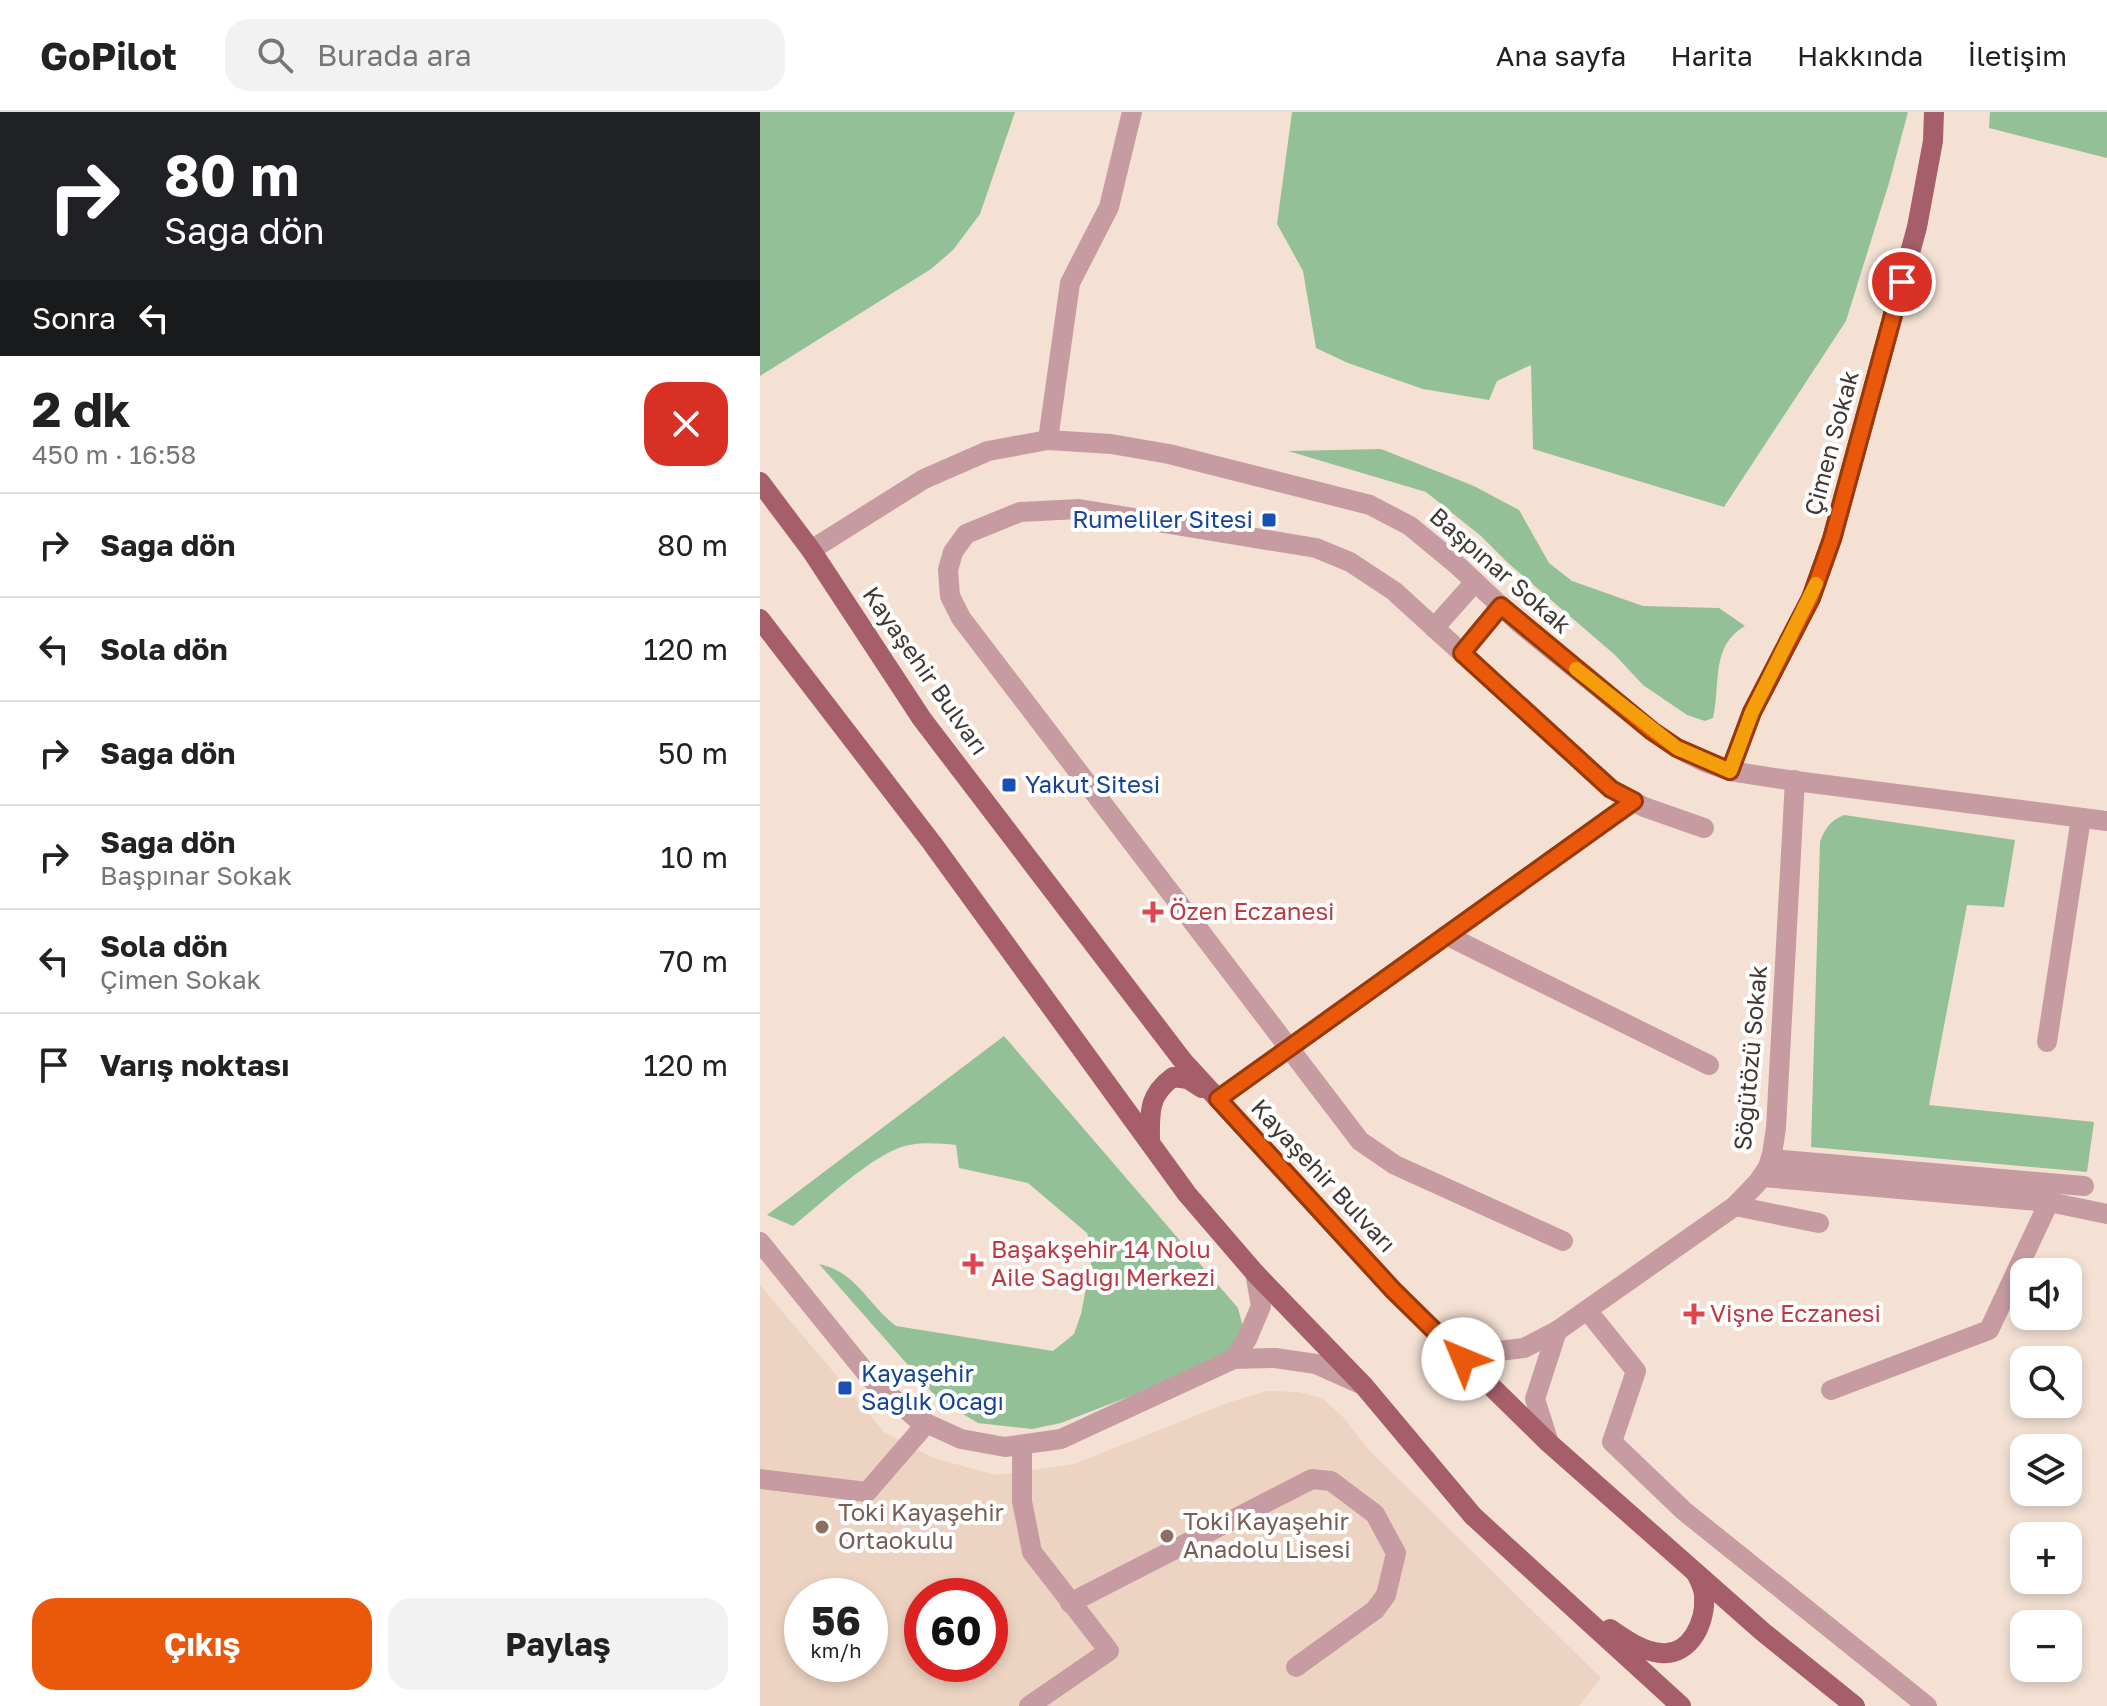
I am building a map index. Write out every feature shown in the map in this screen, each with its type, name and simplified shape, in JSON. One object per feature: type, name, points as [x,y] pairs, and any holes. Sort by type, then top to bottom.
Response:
[{"type":"main road","name":"Çimen Sokak","points":[[1730,771],[1752,712],[1811,598],[1832,539],[1917,227],[1933,141],[1934,112]]},
{"type":"main road","name":"Kayaşehir Bulvarı","points":[[760,482],[811,550],[922,719],[1183,1061],[1393,1290],[1549,1443],[1763,1632],[1855,1706]]},
{"type":"main road","points":[[760,619],[938,850],[1187,1194],[1255,1273],[1364,1386],[1473,1516],[1681,1706]]},
{"type":"main road","points":[[1150,1143],[1149,1108],[1161,1086],[1173,1077],[1188,1079],[1218,1099]]},
{"type":"main road","points":[[1560,1595],[1629,1642],[1661,1653],[1680,1650],[1702,1626],[1705,1594],[1696,1572]]},
{"type":"street","points":[[1048,440],[1070,283],[1109,207],[1132,112]]},
{"type":"street","name":"Başpınar Sokak","points":[[811,550],[924,479],[988,451],[1048,440],[1111,444],[1169,454],[1370,505],[1410,526],[1652,731],[1689,755],[1730,771],[2107,821]]},
{"type":"street","points":[[1563,1241],[1395,1165],[1360,1141],[961,618],[950,596],[948,570],[953,552],[966,534],[1020,512],[1079,509],[1316,548],[1350,562],[1394,591],[1611,789],[1704,828]]},
{"type":"street","points":[[1434,628],[1475,582]]},
{"type":"street","points":[[1462,653],[1501,606]]},
{"type":"street","name":"Söğütözü Sokak","points":[[1441,1338],[1470,1348],[1499,1351],[1524,1348],[1557,1331],[1735,1206],[1766,1168],[1776,1128],[1795,780]]},
{"type":"street","points":[[1218,1099],[1634,801]]},
{"type":"street","points":[[2047,1042],[2081,818]]},
{"type":"street","points":[[1446,935],[1709,1065]]},
{"type":"street","points":[[1766,1168],[2084,1186]]},
{"type":"street","points":[[1766,1168],[2049,1202],[2107,1214]]},
{"type":"street","points":[[1831,1390],[1989,1330],[2049,1202]]},
{"type":"street","points":[[1735,1206],[1819,1223]]},
{"type":"street","points":[[760,1242],[871,1379],[900,1407],[926,1424],[961,1439],[987,1445],[1022,1446],[1061,1439],[1234,1359],[1275,1358],[1316,1364],[1364,1386]]},
{"type":"street","points":[[1234,1359],[1247,1339],[1261,1306],[1255,1273]]},
{"type":"street","points":[[1587,1310],[1636,1371],[1612,1442],[1684,1511],[1927,1706]]},
{"type":"street","points":[[1549,1443],[1535,1399],[1557,1331]]},
{"type":"street","points":[[760,1479],[867,1492],[926,1424]]},
{"type":"street","points":[[1022,1446],[1022,1501],[1032,1552],[1109,1651],[1029,1706]]},
{"type":"street","points":[[1070,1603],[1312,1479],[1331,1481],[1375,1514],[1396,1553],[1393,1572],[1386,1595],[1375,1610],[1296,1667]]},
{"type":"shaded area","name":"Toki Kayaşehir Anadolu Lisesi","points":[[760,1285],[884,1432],[934,1458],[996,1475],[1074,1464],[1230,1402],[1267,1391],[1298,1392],[1322,1398],[1343,1417],[1367,1448],[1601,1678],[1579,1706],[760,1706]]},
{"type":"green space","points":[[760,112],[1015,112],[980,214],[953,250],[931,269],[760,376]]},
{"type":"green space","points":[[1292,112],[1908,112],[1846,321],[1724,507],[1533,449],[1531,365],[1497,381],[1489,400],[1423,389],[1348,363],[1316,348],[1303,271],[1277,224]]},
{"type":"green space","points":[[1990,112],[2107,112],[2107,158],[1989,128]]},
{"type":"green space","points":[[1381,449],[1474,486],[1519,510],[1549,563],[1572,581],[1643,606],[1719,608],[1745,626],[1726,644],[1722,655],[1713,718],[1705,721],[1687,715],[1643,685],[1615,655],[1481,536],[1426,492],[1288,451]]},
{"type":"green space","points":[[1844,815],[2015,840],[2004,907],[1967,905],[1929,1105],[2094,1122],[2087,1172],[1811,1147],[1820,842],[1829,826]]},
{"type":"green space","points":[[1004,1036],[1238,1308],[1243,1327],[1238,1346],[1208,1366],[1061,1423],[1032,1429],[978,1423],[938,1399],[819,1264],[852,1281],[896,1326],[1053,1351],[1074,1334],[1093,1253],[1087,1233],[1028,1183],[959,1168],[956,1145],[916,1144],[894,1150],[868,1165],[793,1226],[767,1215]]},
{"type":"slow traffic","points":[[1576,669],[1677,748],[1730,771],[1752,712],[1816,584]]},
{"type":"place","name":"Rumeliler Sitesi","points":[[1269,520]]},
{"type":"place","name":"Yakut Sitesi","points":[[1009,785]]},
{"type":"place","name":"Özen Eczanesi","points":[[1153,912]]},
{"type":"place","name":"Başakşehir 14 Nolu Aile Sağlığı Merkezi","points":[[973,1264]]},
{"type":"place","name":"Vişne Eczanesi","points":[[1694,1314]]},
{"type":"place","name":"Kayaşehir Sağlık Ocağı","points":[[845,1388]]},
{"type":"place","name":"Toki Kayaşehir Ortaokulu","points":[[822,1527]]},
{"type":"place","name":"Toki Kayaşehir Anadolu Lisesi","points":[[1167,1536]]},
{"type":"route","points":[[1463,1359],[1393,1290],[1218,1099],[1634,801],[1611,789],[1462,653],[1501,606],[1652,731],[1702,761],[1730,771],[1752,712],[1811,598],[1832,539],[1902,282]]}]
